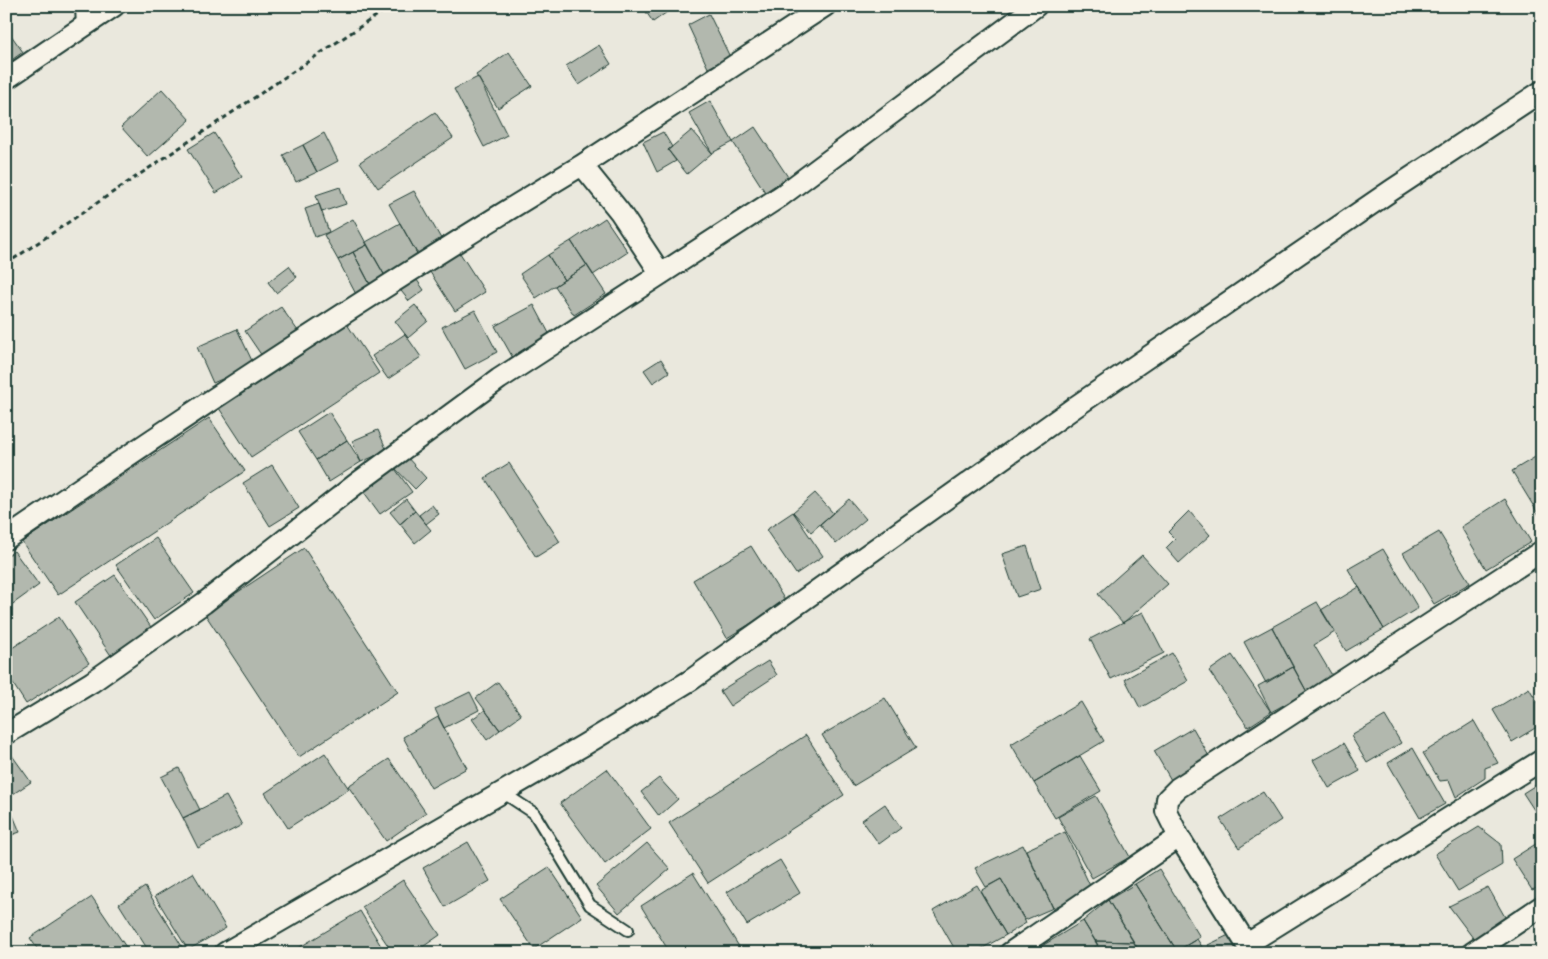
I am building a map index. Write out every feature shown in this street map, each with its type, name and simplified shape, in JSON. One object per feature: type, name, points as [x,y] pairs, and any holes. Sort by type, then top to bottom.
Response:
[{"type":"street","points":[[6,79],[114,6]]},
{"type":"street","points":[[6,539],[137,449],[408,272],[582,165],[825,6]]},
{"type":"street","points":[[6,734],[92,682],[204,603],[356,484],[499,379],[781,196],[1036,6]]},
{"type":"street","points":[[225,953],[691,680],[1075,407],[1392,190],[1542,91]]},
{"type":"street","points":[[582,165],[620,212],[661,274]]},
{"type":"street","points":[[1542,551],[1178,788],[1167,799],[1166,810],[1179,837],[1249,948],[1542,760]]},
{"type":"street","points":[[1010,953],[1179,837]]},
{"type":"street","points":[[1472,953],[1542,906]]},
{"type":"lane","points":[[81,6],[82,29]]},
{"type":"lane","points":[[501,792],[534,813],[590,904],[628,930]]},
{"type":"path","points":[[6,264],[391,6]]},
{"type":"building","points":[[642,6],[667,6],[670,10],[653,22]]},
{"type":"building","points":[[709,14],[730,57],[708,68],[688,25]]},
{"type":"building","points":[[6,28],[23,52],[6,64]]},
{"type":"building","points":[[599,45],[611,64],[579,85],[566,66]]},
{"type":"building","points":[[509,52],[532,86],[498,108],[476,75]]},
{"type":"building","points":[[478,77],[507,135],[484,147],[454,89]]},
{"type":"building","points":[[162,89],[190,120],[148,157],[121,127]]},
{"type":"building","points":[[710,101],[733,142],[712,153],[689,113]]},
{"type":"building","points":[[435,112],[453,138],[378,188],[360,162]]},
{"type":"building","points":[[755,127],[788,177],[765,192],[733,142]]},
{"type":"building","points":[[692,130],[712,153],[687,174],[668,150]]},
{"type":"building","points":[[663,132],[672,147],[668,150],[676,161],[657,172],[643,142]]},
{"type":"building","points":[[214,133],[242,177],[216,193],[188,149]]},
{"type":"building","points":[[324,133],[338,161],[317,172],[303,145]]},
{"type":"building","points":[[303,145],[317,172],[296,182],[283,155]]},
{"type":"building","points":[[340,187],[346,204],[322,212],[316,195]]},
{"type":"building","points":[[414,191],[444,244],[419,257],[389,204]]},
{"type":"building","points":[[319,204],[329,232],[315,237],[305,209]]},
{"type":"building","points":[[605,218],[628,252],[593,275],[571,241]]},
{"type":"building","points":[[353,219],[367,245],[338,260],[324,235]]},
{"type":"building","points":[[400,223],[419,257],[385,276],[366,242]]},
{"type":"building","points":[[571,241],[587,265],[564,280],[548,255]]},
{"type":"building","points":[[367,245],[385,276],[373,290],[353,252]]},
{"type":"building","points":[[458,250],[485,292],[455,311],[428,269]]},
{"type":"building","points":[[353,252],[373,290],[358,298],[338,260]]},
{"type":"building","points":[[548,255],[564,280],[536,298],[520,274]]},
{"type":"building","points":[[587,265],[606,294],[574,315],[555,286]]},
{"type":"building","points":[[289,266],[297,277],[276,293],[268,282]]},
{"type":"building","points":[[414,276],[424,290],[409,301],[398,287]]},
{"type":"building","points":[[415,305],[428,321],[408,338],[395,321]]},
{"type":"building","points":[[534,305],[551,337],[513,358],[495,326]]},
{"type":"building","points":[[281,307],[298,331],[262,356],[245,331]]},
{"type":"building","points":[[475,310],[497,352],[465,369],[442,327]]},
{"type":"building","points":[[343,318],[379,373],[251,457],[215,402]]},
{"type":"building","points":[[237,329],[254,365],[213,383],[197,347]]},
{"type":"building","points":[[405,334],[421,357],[388,379],[372,356]]},
{"type":"building","points":[[661,359],[669,372],[653,383],[644,370]]},
{"type":"building","points":[[329,412],[347,440],[316,460],[298,432]]},
{"type":"building","points":[[209,418],[245,471],[58,595],[22,542]]},
{"type":"building","points":[[378,430],[387,451],[361,462],[352,441]]},
{"type":"building","points":[[347,440],[361,462],[329,482],[316,460]]},
{"type":"building","points":[[1542,453],[1542,520],[1512,471]]},
{"type":"building","points":[[405,455],[426,478],[415,489],[393,466]]},
{"type":"building","points":[[509,463],[560,542],[536,557],[485,478]]},
{"type":"building","points":[[272,465],[299,508],[270,526],[243,483]]},
{"type":"building","points":[[393,466],[412,492],[380,514],[361,488]]},
{"type":"building","points":[[815,493],[833,513],[811,532],[793,512]]},
{"type":"building","points":[[406,499],[415,511],[400,524],[390,512]]},
{"type":"building","points":[[849,499],[866,519],[836,544],[820,524]]},
{"type":"building","points":[[1505,499],[1531,542],[1486,569],[1461,527]]},
{"type":"building","points":[[432,505],[439,514],[426,524],[419,515]]},
{"type":"building","points":[[415,511],[431,530],[415,543],[400,524]]},
{"type":"building","points":[[1189,511],[1210,535],[1179,563],[1166,548],[1175,539],[1168,532]]},
{"type":"building","points":[[793,512],[823,556],[796,574],[766,530]]},
{"type":"building","points":[[1439,532],[1470,583],[1434,604],[1403,553]]},
{"type":"building","points":[[156,538],[194,593],[154,620],[116,565]]},
{"type":"building","points":[[751,546],[786,602],[727,638],[693,580]]},
{"type":"building","points":[[1027,546],[1041,589],[1017,597],[1002,554]]},
{"type":"building","points":[[304,548],[398,692],[299,757],[205,614]]},
{"type":"building","points":[[1383,549],[1418,608],[1384,629],[1348,569]]},
{"type":"building","points":[[14,551],[39,585],[10,606],[6,601],[6,557]]},
{"type":"building","points":[[1142,555],[1168,584],[1123,623],[1098,594]]},
{"type":"building","points":[[115,575],[153,630],[112,657],[75,602]]},
{"type":"building","points":[[1359,587],[1384,629],[1346,651],[1321,610]]},
{"type":"building","points":[[6,601],[12,610],[6,614]]},
{"type":"building","points":[[1317,602],[1335,632],[1314,645],[1333,677],[1307,692],[1272,627]]},
{"type":"building","points":[[1143,612],[1164,653],[1111,679],[1090,639]]},
{"type":"building","points":[[59,617],[89,663],[26,704],[6,673],[6,652]]},
{"type":"building","points":[[1272,627],[1293,667],[1266,683],[1244,642]]},
{"type":"building","points":[[1172,653],[1188,681],[1140,708],[1125,679]]},
{"type":"building","points":[[1232,655],[1271,712],[1248,727],[1209,671]]},
{"type":"building","points":[[768,661],[777,675],[730,706],[720,691]]},
{"type":"building","points":[[1293,667],[1307,692],[1271,712],[1258,686]]},
{"type":"building","points":[[498,682],[521,715],[500,730],[476,698]]},
{"type":"building","points":[[1529,688],[1542,710],[1542,724],[1512,742],[1493,710]]},
{"type":"building","points":[[470,692],[479,710],[444,728],[435,709]]},
{"type":"building","points":[[885,698],[916,748],[853,786],[822,735]]},
{"type":"building","points":[[1081,702],[1104,741],[1034,783],[1011,744]]},
{"type":"building","points":[[485,710],[500,730],[487,740],[472,719]]},
{"type":"building","points":[[1385,716],[1401,743],[1367,763],[1351,736]]},
{"type":"building","points":[[438,717],[467,768],[431,788],[403,737]]},
{"type":"building","points":[[1474,721],[1498,763],[1485,768],[1485,778],[1456,797],[1449,780],[1440,781],[1423,753]]},
{"type":"building","points":[[1193,728],[1210,758],[1171,780],[1154,751]]},
{"type":"building","points":[[806,735],[844,795],[708,883],[669,823]]},
{"type":"building","points":[[1344,743],[1360,771],[1329,788],[1313,760]]},
{"type":"building","points":[[1413,748],[1445,804],[1420,818],[1388,763]]},
{"type":"building","points":[[325,753],[349,789],[288,828],[265,793]]},
{"type":"building","points":[[11,754],[31,782],[10,796],[6,790],[6,757]]},
{"type":"building","points":[[1080,756],[1101,791],[1055,818],[1034,783]]},
{"type":"building","points":[[389,759],[426,813],[386,841],[348,786]]},
{"type":"building","points":[[179,768],[200,810],[183,818],[161,777]]},
{"type":"building","points":[[607,769],[651,829],[605,864],[560,803]]},
{"type":"building","points":[[659,778],[678,799],[659,816],[641,792]]},
{"type":"building","points":[[1542,781],[1542,814],[1538,816],[1523,793]]},
{"type":"building","points":[[1263,792],[1281,820],[1239,848],[1220,819]]},
{"type":"building","points":[[226,796],[242,825],[198,848],[183,818]]},
{"type":"building","points":[[1096,796],[1130,857],[1092,878],[1058,817]]},
{"type":"building","points":[[6,799],[20,832],[6,837]]},
{"type":"building","points":[[885,804],[901,828],[879,844],[862,820]]},
{"type":"building","points":[[1479,827],[1501,844],[1502,865],[1458,891],[1435,854]]},
{"type":"building","points":[[1065,832],[1092,890],[1053,908],[1026,850]]},
{"type":"building","points":[[1542,840],[1542,886],[1532,890],[1512,859]]},
{"type":"building","points":[[468,842],[490,881],[445,907],[423,868]]},
{"type":"building","points":[[647,843],[670,869],[619,913],[596,886]]},
{"type":"building","points":[[1023,845],[1053,908],[1025,920],[1001,879],[986,887],[975,868]]},
{"type":"building","points":[[780,860],[800,893],[747,925],[727,892]]},
{"type":"building","points":[[549,867],[582,917],[534,949],[500,899]]},
{"type":"building","points":[[1159,869],[1200,937],[1177,951],[1135,884]]},
{"type":"building","points":[[193,873],[226,928],[188,950],[155,896]]},
{"type":"building","points":[[693,873],[743,953],[670,953],[641,906]]},
{"type":"building","points":[[1001,879],[1026,923],[1006,935],[980,891]]},
{"type":"building","points":[[403,880],[440,935],[414,953],[393,953],[362,907]]},
{"type":"building","points":[[1135,884],[1177,951],[1175,953],[1140,953],[1108,900]]},
{"type":"building","points":[[977,885],[1006,935],[974,953],[957,953],[933,911]]},
{"type":"building","points":[[145,887],[183,948],[175,953],[150,953],[119,904]]},
{"type":"building","points":[[1488,887],[1505,917],[1493,934],[1476,942],[1449,906]]},
{"type":"building","points":[[92,897],[130,953],[40,953],[30,938]]},
{"type":"building","points":[[1108,900],[1134,942],[1095,941],[1083,921]]},
{"type":"building","points":[[360,911],[384,951],[290,953]]},
{"type":"building","points":[[1083,921],[1098,945],[1085,953],[1046,953],[1042,946]]},
{"type":"building","points":[[1233,933],[1243,953],[1212,953],[1208,945]]},
{"type":"building","points":[[1197,939],[1206,953],[1175,953],[1177,951]]},
{"type":"building","points":[[1095,941],[1134,942],[1140,953],[1102,953]]}]
